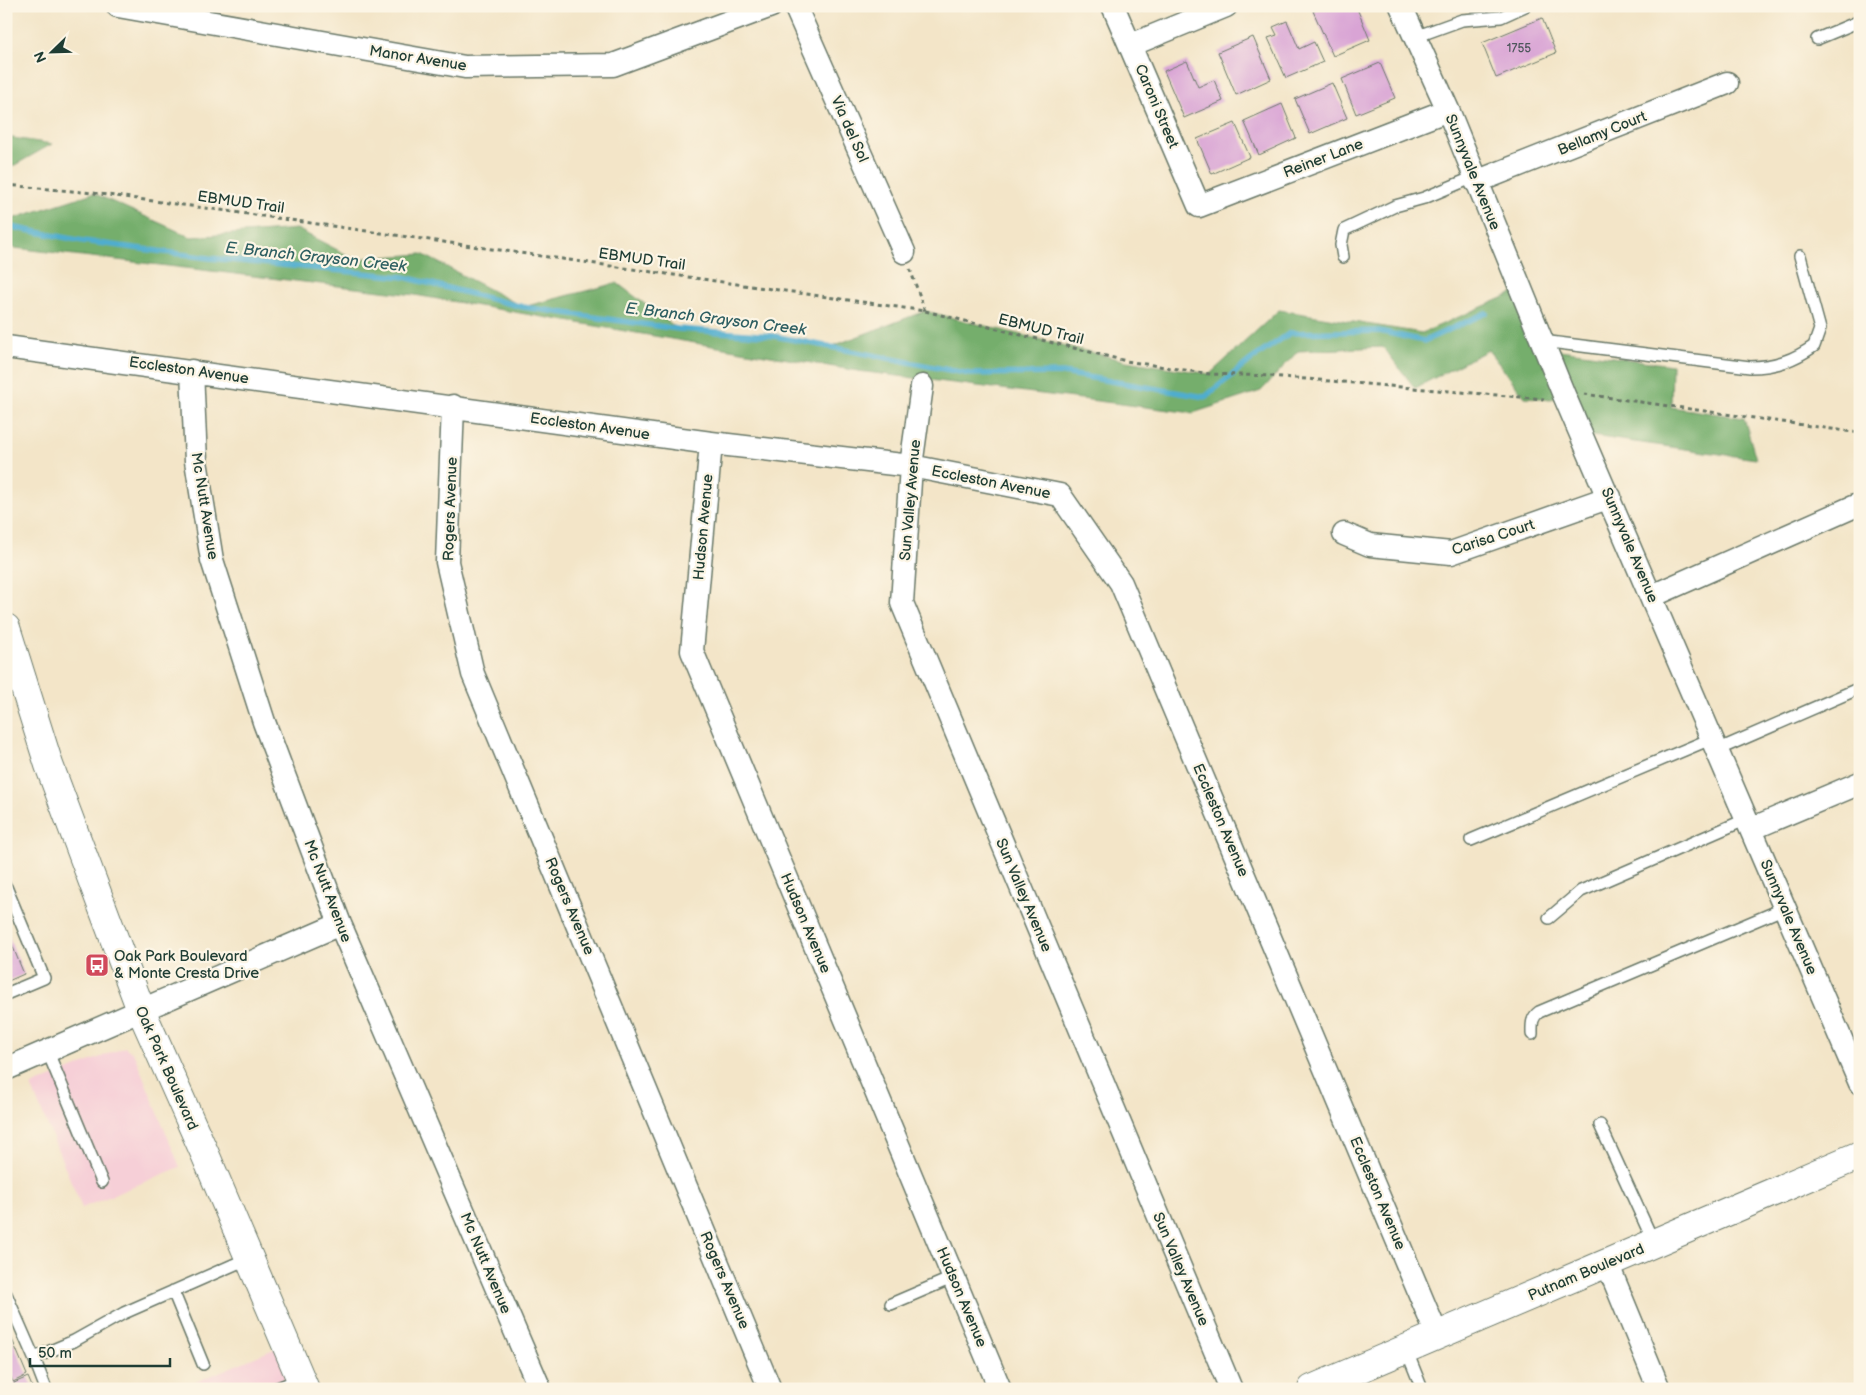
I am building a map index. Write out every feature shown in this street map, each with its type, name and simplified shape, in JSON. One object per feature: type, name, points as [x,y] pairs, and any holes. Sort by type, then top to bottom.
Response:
[{"type":"street","name":"Manor Avenue","points":[[118,6],[465,67],[613,65],[771,6]]},
{"type":"street","name":"Via del Sol","points":[[795,6],[904,252]]},
{"type":"street","name":"Caroni Street","points":[[1114,6],[1199,206]]},
{"type":"street","points":[[1131,45],[1226,6]]},
{"type":"street","name":"Sunnyvale Avenue","points":[[1401,6],[1448,110],[1542,340],[1860,1082]]},
{"type":"street","name":"Bellamy Court","points":[[1475,180],[1727,83]]},
{"type":"street","name":"Reiner Lane","points":[[1199,206],[1448,110]]},
{"type":"street","name":"Eccleston Avenue","points":[[6,347],[453,406],[711,443],[912,466],[1060,495],[1121,583],[1437,1335]]},
{"type":"street","name":"Mc Nutt Avenue","points":[[192,371],[196,461],[212,560],[264,722],[340,924],[540,1389]]},
{"type":"street","name":"Sun Valley Avenue","points":[[922,386],[912,466],[902,603],[1231,1389]]},
{"type":"street","name":"Rogers Avenue","points":[[453,406],[447,562],[473,674],[770,1389]]},
{"type":"street","name":"Hudson Avenue","points":[[711,443],[692,651],[1000,1389]]},
{"type":"street","name":"Carisa Court","points":[[1344,534],[1370,545],[1451,553],[1610,497]]},
{"type":"street","points":[[1652,596],[1855,506]]},
{"type":"street","name":"Oak Park Boulevard","points":[[6,628],[49,765],[141,1010],[303,1384]]},
{"type":"street","points":[[1749,824],[1860,783]]},
{"type":"street","points":[[6,1068],[340,924]]},
{"type":"street","name":"Putnam Boulevard","points":[[1312,1389],[1860,1155]]},
{"type":"street","points":[[1607,1263],[1659,1389]]},
{"type":"lane","points":[[1415,37],[1462,20],[1501,17],[1525,6]]},
{"type":"lane","points":[[1817,38],[1860,21]]},
{"type":"lane","points":[[1343,257],[1341,245],[1344,230],[1394,206],[1424,198],[1475,180]]},
{"type":"lane","points":[[1542,340],[1750,367],[1768,367],[1783,363],[1814,346],[1820,329],[1800,256]]},
{"type":"lane","points":[[1470,840],[1860,688]]},
{"type":"lane","points":[[1549,918],[1581,891],[1749,824]]},
{"type":"lane","points":[[6,887],[44,978],[6,994]]},
{"type":"lane","points":[[1532,1034],[1532,1022],[1535,1015],[1539,1012],[1785,908]]},
{"type":"lane","points":[[47,1050],[102,1182]]},
{"type":"lane","points":[[1600,1125],[1654,1243]]},
{"type":"lane","points":[[34,1358],[74,1341],[124,1313],[249,1258]]},
{"type":"lane","points":[[891,1304],[954,1277]]},
{"type":"lane","points":[[173,1291],[203,1364]]},
{"type":"lane","points":[[6,1294],[46,1389]]},
{"type":"lane","points":[[1406,1349],[1422,1389]]},
{"type":"lane","points":[[275,1389],[303,1384]]},
{"type":"path","name":"EBMUD Trail","points":[[6,185],[122,197],[925,311],[1126,361],[1210,374],[1270,376]]},
{"type":"path","points":[[904,252],[925,311]]},
{"type":"shaded area","points":[[125,1047],[134,1054],[180,1167],[82,1208],[31,1086]]},
{"type":"shaded area","points":[[286,1344],[305,1389],[179,1389]]},
{"type":"green space","points":[[6,137],[52,144],[6,170]]},
{"type":"green space","points":[[93,193],[191,237],[297,229],[355,259],[422,254],[523,307],[617,283],[678,329],[774,336],[830,347],[925,311],[1126,361],[1210,374],[1279,310],[1422,333],[1521,290],[1545,348],[1672,365],[1671,407],[1744,418],[1756,459],[1585,435],[1565,395],[1551,399],[1525,397],[1488,350],[1415,388],[1383,347],[1298,351],[1261,391],[1193,413],[858,371],[415,295],[6,247],[6,221]]},
{"type":"building","points":[[1139,6],[1153,6],[1141,11]]},
{"type":"building","points":[[1324,6],[1356,6],[1370,40],[1333,56],[1313,11]]},
{"type":"building","points":[[1542,18],[1556,53],[1496,78],[1482,43]]},
{"type":"building","points":[[1287,21],[1299,49],[1314,42],[1323,62],[1286,78],[1268,38],[1277,35],[1273,27]]},
{"type":"building","points":[[1253,37],[1271,79],[1236,95],[1218,52]]},
{"type":"building","points":[[1187,61],[1198,87],[1214,80],[1223,101],[1184,118],[1164,71]]},
{"type":"building","points":[[1380,63],[1395,98],[1356,114],[1342,79]]},
{"type":"building","points":[[1332,83],[1347,118],[1310,134],[1295,99]]},
{"type":"building","points":[[1282,104],[1296,138],[1259,155],[1244,121]]},
{"type":"building","points":[[1235,123],[1250,157],[1212,174],[1197,139]]},
{"type":"building","points":[[6,930],[24,974],[6,982]]},
{"type":"building","points":[[6,1325],[27,1375],[13,1382],[6,1366]]},
{"type":"building","points":[[28,1377],[33,1389],[16,1389],[14,1383]]},
{"type":"waterway","name":"E. Branch Grayson Creek","points":[[6,226],[83,241],[209,258],[404,277],[523,307],[678,329],[774,336],[970,374],[1063,373],[1205,397],[1252,359],[1290,333],[1379,331],[1424,341],[1486,313]]},
{"type":"place","name":"Oak Park Boulevard & Monte Cresta Drive","points":[[97,965]]}]
